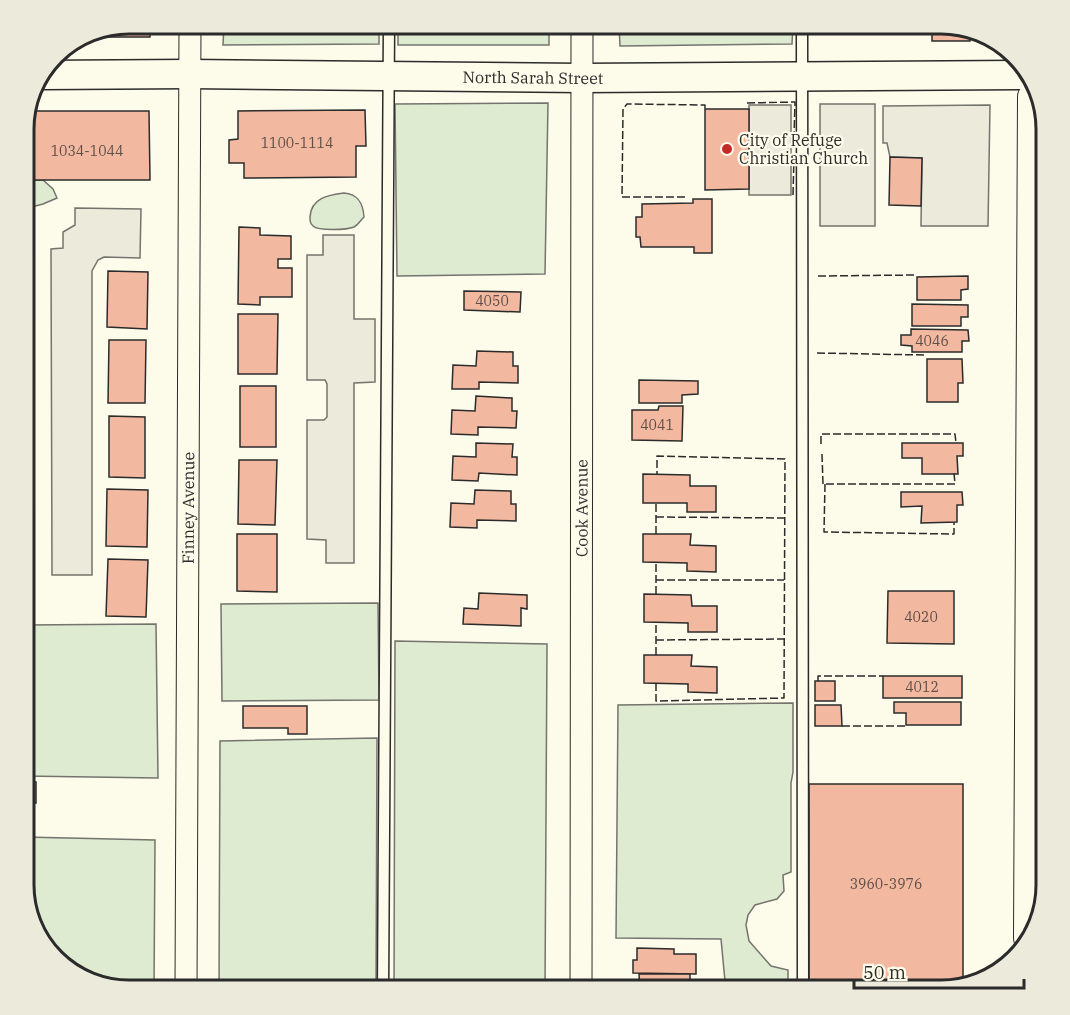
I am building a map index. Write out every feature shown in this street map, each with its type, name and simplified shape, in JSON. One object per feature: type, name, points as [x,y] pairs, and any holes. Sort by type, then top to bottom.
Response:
[{"type":"main road","points":[[1030,916],[1034,116]]},
{"type":"street","name":"Finney Avenue","points":[[186,980],[190,34]]},
{"type":"street","name":"Cook Avenue","points":[[582,34],[582,980]]},
{"type":"street","name":"North Sarah Street","points":[[52,75],[582,78],[1018,75]]},
{"type":"lane","points":[[383,980],[388,34]]},
{"type":"lane","points":[[802,34],[803,980]]},
{"type":"green space","points":[[224,34],[379,34],[379,44],[223,45]]},
{"type":"green space","points":[[398,34],[549,34],[549,45],[398,45]]},
{"type":"green space","points":[[619,34],[792,34],[792,44],[620,46]]},
{"type":"green space","points":[[548,103],[545,274],[397,276],[395,104]]},
{"type":"green space","points":[[35,180],[43,180],[53,189],[57,198],[35,206]]},
{"type":"green space","points":[[344,193],[353,195],[361,204],[364,217],[358,224],[354,227],[339,229],[321,229],[313,226],[310,217],[313,206],[326,196]]},
{"type":"green space","points":[[378,603],[379,700],[222,701],[221,604]]},
{"type":"green space","points":[[156,624],[158,778],[35,776],[35,625]]},
{"type":"green space","points":[[395,641],[547,644],[545,980],[394,980]]},
{"type":"green space","points":[[793,703],[791,872],[783,875],[784,891],[777,899],[755,905],[748,915],[746,925],[749,941],[771,966],[788,970],[788,980],[725,980],[721,939],[616,938],[618,705]]},
{"type":"green space","points":[[377,738],[376,980],[219,980],[220,741]]},
{"type":"green space","points":[[35,837],[155,840],[154,980],[111,979],[77,965],[62,953],[50,938],[36,904]]},
{"type":"shaded area","points":[[820,104],[875,104],[875,226],[820,226]]},
{"type":"shaded area","points":[[749,105],[791,105],[791,195],[749,195]]},
{"type":"shaded area","points":[[990,105],[988,226],[921,226],[922,158],[890,157],[887,143],[883,143],[883,106]]},
{"type":"shaded area","points":[[75,208],[141,209],[140,258],[104,257],[98,260],[92,271],[92,575],[52,575],[51,249],[63,248],[63,232],[75,225]]},
{"type":"shaded area","points":[[323,235],[354,235],[354,319],[375,319],[375,382],[354,383],[354,563],[326,563],[326,540],[307,539],[307,420],[324,420],[327,417],[327,384],[325,380],[307,380],[307,255],[323,255]]},
{"type":"building","points":[[150,34],[150,37],[108,37]]},
{"type":"building","points":[[932,34],[959,36],[970,40],[970,41],[932,41]]},
{"type":"building","name":"City of Refuge Christian Church","points":[[705,109],[749,109],[749,189],[705,190]]},
{"type":"building","points":[[365,110],[366,146],[356,146],[356,177],[244,178],[244,163],[229,163],[229,140],[238,139],[238,111]]},
{"type":"building","points":[[37,111],[149,111],[150,180],[35,180]]},
{"type":"building","points":[[890,157],[922,158],[921,206],[889,205]]},
{"type":"building","points":[[693,199],[712,199],[712,253],[694,253],[694,247],[641,247],[640,237],[636,237],[636,217],[642,217],[642,204],[693,203]]},
{"type":"building","points":[[239,227],[260,228],[260,235],[291,236],[291,259],[278,259],[278,268],[292,268],[292,297],[260,297],[260,305],[238,304]]},
{"type":"building","points":[[108,271],[148,272],[147,329],[107,327]]},
{"type":"building","points":[[968,276],[968,289],[961,290],[961,300],[917,300],[917,277]]},
{"type":"building","points":[[464,291],[521,292],[520,312],[464,310]]},
{"type":"building","points":[[912,304],[968,305],[968,317],[961,317],[961,326],[912,326]]},
{"type":"building","points":[[238,314],[278,314],[277,374],[238,374]]},
{"type":"building","points":[[911,329],[968,330],[969,341],[962,341],[962,352],[912,352],[912,346],[901,345],[901,335],[911,335]]},
{"type":"building","points":[[109,340],[146,340],[145,403],[108,403]]},
{"type":"building","points":[[477,351],[513,352],[513,366],[518,366],[518,383],[479,382],[479,389],[452,389],[453,365],[476,366]]},
{"type":"building","points":[[927,359],[962,359],[963,383],[958,383],[958,402],[927,402]]},
{"type":"building","points":[[639,380],[698,381],[698,394],[682,395],[682,403],[639,403]]},
{"type":"building","points":[[240,386],[276,386],[276,447],[240,447]]},
{"type":"building","points":[[476,396],[512,398],[512,411],[517,411],[516,428],[478,427],[478,435],[451,434],[452,410],[475,411]]},
{"type":"building","points":[[659,406],[683,406],[682,441],[632,440],[632,410],[658,410]]},
{"type":"building","points":[[109,416],[145,417],[145,478],[109,477]]},
{"type":"building","points":[[476,443],[513,444],[512,457],[517,457],[517,475],[479,473],[478,481],[452,480],[453,456],[476,457]]},
{"type":"building","points":[[902,443],[963,443],[963,456],[957,456],[958,474],[922,474],[922,458],[902,458]]},
{"type":"building","points":[[239,460],[277,460],[275,525],[238,524]]},
{"type":"building","points":[[643,474],[690,475],[690,486],[716,486],[716,512],[687,512],[687,503],[643,503]]},
{"type":"building","points":[[107,489],[148,490],[147,547],[106,546]]},
{"type":"building","points":[[475,490],[511,491],[511,504],[516,504],[516,521],[477,520],[477,528],[450,527],[451,503],[474,504]]},
{"type":"building","points":[[901,492],[962,492],[963,505],[957,505],[957,522],[921,523],[922,506],[901,507]]},
{"type":"building","points":[[237,534],[277,534],[277,592],[237,591]]},
{"type":"building","points":[[643,534],[691,534],[690,545],[716,546],[716,572],[687,571],[687,563],[643,562]]},
{"type":"building","points":[[108,559],[148,560],[146,617],[106,616]]},
{"type":"building","points":[[888,591],[954,591],[954,644],[887,643]]},
{"type":"building","points":[[479,593],[527,595],[527,609],[521,608],[521,626],[463,624],[464,608],[478,609]]},
{"type":"building","points":[[644,594],[691,595],[692,606],[717,606],[717,632],[688,632],[688,623],[644,622]]},
{"type":"building","points":[[644,655],[692,655],[691,666],[717,667],[717,693],[688,692],[688,684],[644,683]]},
{"type":"building","points":[[883,676],[962,676],[962,698],[883,698]]},
{"type":"building","points":[[815,681],[835,681],[835,701],[815,701]]},
{"type":"building","points":[[894,702],[961,702],[961,725],[906,725],[906,713],[894,713]]},
{"type":"building","points":[[815,705],[841,705],[842,726],[815,726]]},
{"type":"building","points":[[243,706],[307,706],[307,734],[288,734],[288,728],[243,728]]},
{"type":"building","points":[[809,784],[963,784],[963,978],[941,980],[809,980]]},
{"type":"building","points":[[637,948],[674,949],[674,954],[696,954],[696,974],[633,973],[633,960],[637,960]]},
{"type":"building","points":[[639,974],[690,974],[690,980],[639,980]]},
{"type":"fence","points":[[747,103],[795,102],[794,137]]},
{"type":"fence","points":[[685,197],[622,197],[623,109],[627,104],[705,105],[705,109]]},
{"type":"fence","points":[[793,195],[794,155]]},
{"type":"fence","points":[[818,276],[916,275]]},
{"type":"fence","points":[[817,353],[924,355]]},
{"type":"fence","points":[[821,444],[821,434],[955,434],[956,443]]},
{"type":"fence","points":[[822,454],[823,484],[955,484],[954,473]]},
{"type":"fence","points":[[656,683],[656,701],[784,698],[785,459],[657,456],[657,475]]},
{"type":"fence","points":[[825,484],[824,532],[954,534],[954,522]]},
{"type":"fence","points":[[656,503],[656,534]]},
{"type":"fence","points":[[656,517],[784,518]]},
{"type":"fence","points":[[656,562],[656,594]]},
{"type":"fence","points":[[656,580],[784,580]]},
{"type":"fence","points":[[656,623],[656,655]]},
{"type":"fence","points":[[656,640],[784,639]]},
{"type":"fence","points":[[818,681],[818,676],[883,676]]},
{"type":"fence","points":[[842,726],[905,726]]},
{"type":"place","name":"City of Refuge Christian Church","points":[[727,149]]}]
